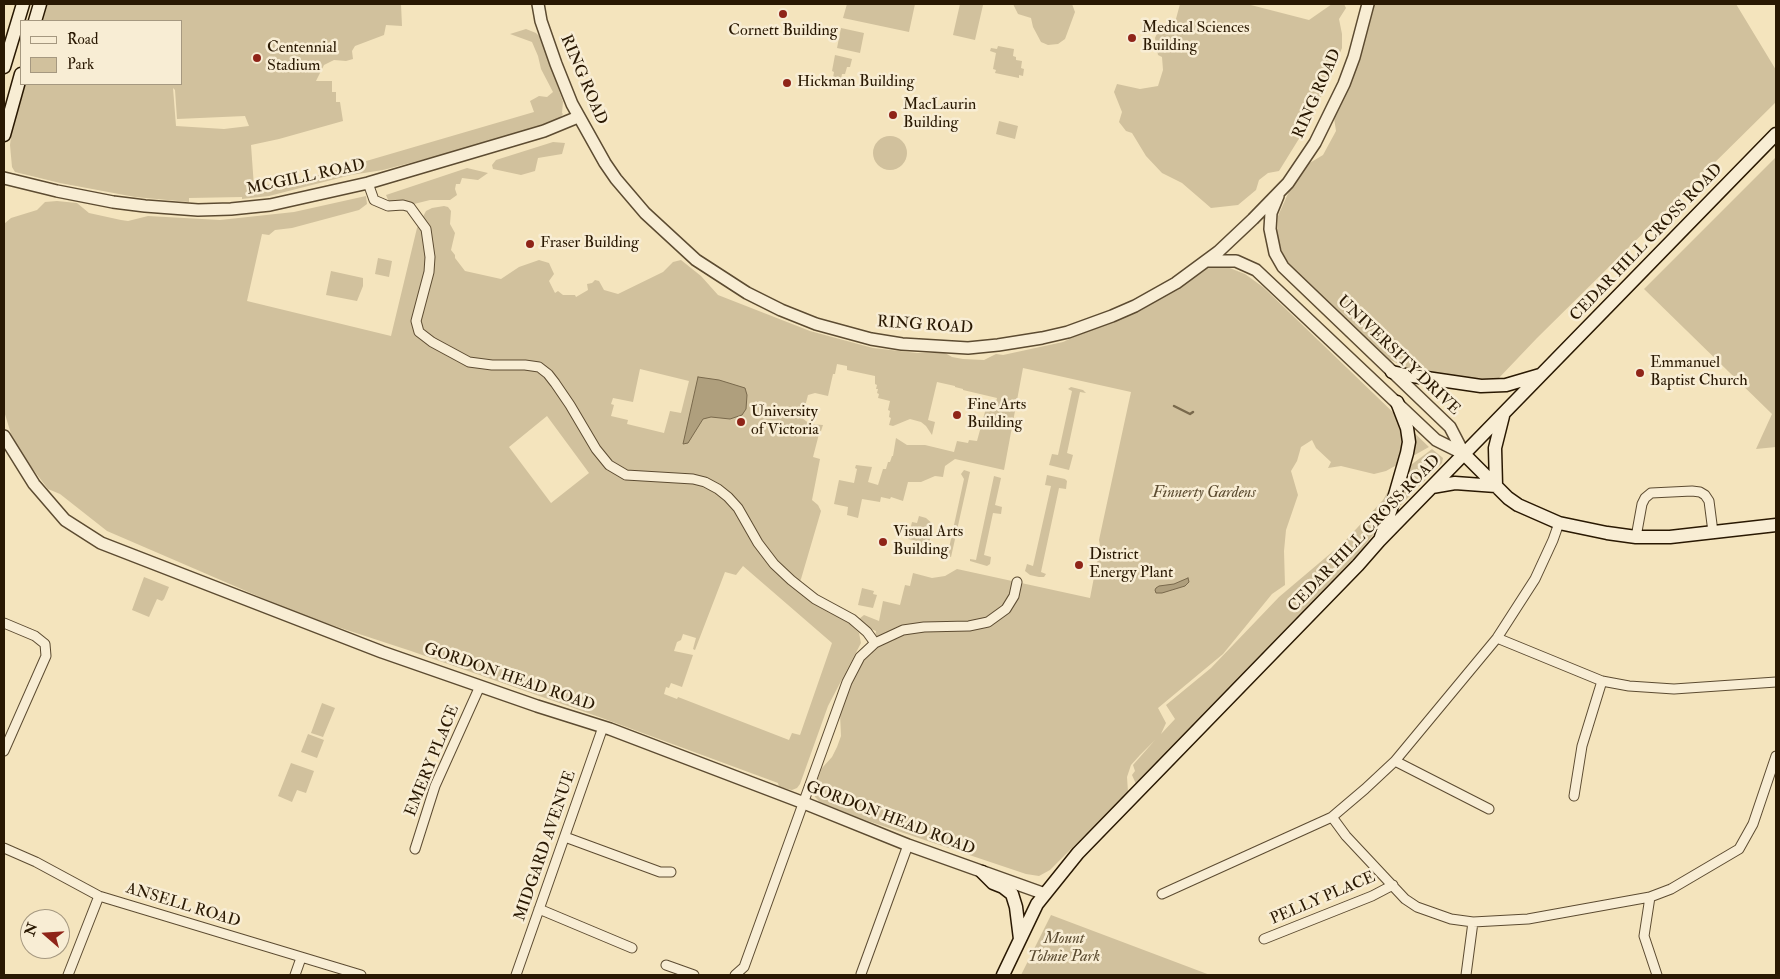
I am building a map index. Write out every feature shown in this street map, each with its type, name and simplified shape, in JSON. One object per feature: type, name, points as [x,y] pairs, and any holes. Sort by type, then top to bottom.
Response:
[{"type":"main road","points":[[4,67],[23,4]]},
{"type":"main road","points":[[36,20],[40,4]]},
{"type":"main road","points":[[4,135],[20,78]]},
{"type":"main road","name":"CEDAR HILL CROSS ROAD","points":[[1003,975],[1044,894],[1097,833],[1776,134]]},
{"type":"main road","points":[[1392,372],[1406,376],[1481,386],[1506,385],[1542,374]]},
{"type":"main road","points":[[1379,541],[1392,509],[1408,447],[1407,428],[1396,402]]},
{"type":"main road","points":[[1496,486],[1495,448],[1504,414]]},
{"type":"main road","points":[[1464,454],[1508,498],[1518,505],[1559,523],[1607,534],[1636,537],[1670,537],[1776,525]]},
{"type":"main road","points":[[1432,487],[1461,483],[1496,486]]},
{"type":"main road","points":[[982,872],[993,883],[1003,887],[1012,894],[1016,907],[1020,939]]},
{"type":"street","name":"RING ROAD","points":[[538,4],[541,21],[556,64],[578,117],[605,163],[625,190],[656,224],[696,260],[747,293],[781,310],[816,324],[871,339],[902,344],[968,348],[1005,344],[1059,334],[1096,322],[1135,306],[1176,283],[1208,260],[1253,219],[1288,183],[1315,143],[1333,109],[1354,57],[1368,4]]},
{"type":"street","name":"MCGILL ROAD","points":[[4,178],[113,202],[145,206],[198,210],[279,204],[368,183],[544,131],[578,117]]},
{"type":"street","points":[[368,183],[374,200],[388,206],[403,205],[410,207],[426,229],[429,248],[429,272],[416,321],[419,332],[432,342],[469,362],[486,365],[539,367],[555,383],[596,449],[609,466],[626,475],[693,479],[705,482],[718,489],[738,508],[758,543],[774,564],[815,599],[852,619],[867,632],[875,643]]},
{"type":"street","name":"UNIVERSITY DRIVE","points":[[1288,183],[1274,205],[1270,221],[1272,245],[1278,260],[1290,275],[1450,427],[1464,454]]},
{"type":"street","points":[[1208,260],[1236,261],[1256,270],[1436,440],[1464,454]]},
{"type":"street","name":"GORDON HEAD ROAD","points":[[4,436],[29,477],[65,520],[101,543],[312,626],[480,686],[603,727],[804,803],[908,845],[1044,894]]},
{"type":"street","points":[[1636,537],[1642,504],[1651,493],[1692,491],[1705,495],[1709,501],[1713,532]]},
{"type":"street","points":[[1162,894],[1332,816],[1365,789],[1395,760],[1497,638],[1535,579],[1559,523]]},
{"type":"street","points":[[735,975],[744,967],[850,673],[860,657],[875,643],[893,633],[913,627],[969,626],[988,622],[1006,609],[1014,596],[1017,582]]},
{"type":"street","points":[[4,623],[35,636],[45,644],[46,656],[4,751]]},
{"type":"street","points":[[1497,638],[1602,681],[1629,686],[1674,689],[1776,682]]},
{"type":"street","points":[[1574,796],[1582,746],[1602,681]]},
{"type":"street","name":"EMERY PLACE","points":[[415,849],[435,786],[480,686]]},
{"type":"street","name":"MIDGARD AVENUE","points":[[516,975],[603,727]]},
{"type":"street","points":[[1332,816],[1346,836],[1405,899],[1418,907],[1451,919],[1472,922],[1528,918],[1650,897],[1671,889],[1739,849],[1753,824],[1776,756]]},
{"type":"street","points":[[1395,760],[1489,809]]},
{"type":"street","points":[[565,837],[660,872],[671,872]]},
{"type":"street","points":[[861,974],[908,845]]},
{"type":"street","name":"ANSELL ROAD","points":[[4,848],[36,862],[99,896],[360,975]]},
{"type":"street","name":"PELLY PLACE","points":[[1264,939],[1393,886]]},
{"type":"street","points":[[68,975],[99,896]]},
{"type":"street","points":[[1650,897],[1644,936],[1657,975]]},
{"type":"street","points":[[539,909],[632,948]]},
{"type":"street","points":[[1466,975],[1472,922]]},
{"type":"street","points":[[295,975],[301,958]]},
{"type":"street","points":[[666,965],[694,975]]},
{"type":"green space","points":[[43,4],[401,4],[402,26],[386,25],[384,35],[355,46],[352,51],[353,59],[346,61],[334,60],[324,65],[316,81],[332,81],[332,92],[336,92],[336,102],[340,102],[343,121],[251,145],[254,187],[308,178],[534,112],[530,101],[539,96],[547,97],[553,92],[541,69],[532,42],[510,34],[526,29],[536,33],[541,38],[563,102],[563,114],[557,121],[547,126],[460,150],[269,196],[242,199],[242,197],[189,198],[189,202],[135,197],[60,183],[15,172],[12,167],[10,145],[13,121],[24,85],[182,85],[182,20],[39,20]],"holes":[[[173,88],[175,90],[177,119],[245,116],[249,126],[224,129],[176,126]]]},
{"type":"green space","points":[[847,4],[915,4],[909,32],[843,18]]},
{"type":"green space","points":[[960,4],[983,5],[975,40],[953,35]]},
{"type":"green space","points":[[1013,4],[1072,4],[1075,12],[1065,39],[1058,44],[1048,45],[1041,42],[1033,27],[1031,18],[1018,14]]},
{"type":"green space","points":[[1180,4],[1247,4],[1309,20],[1332,4],[1344,4],[1346,8],[1339,19],[1342,48],[1313,116],[1279,171],[1268,173],[1259,180],[1256,190],[1238,205],[1211,208],[1182,183],[1162,173],[1146,156],[1132,133],[1126,131],[1119,122],[1122,112],[1114,92],[1117,84],[1140,89],[1158,86],[1163,70],[1162,57],[1158,55],[1155,38],[1158,31],[1173,30]]},
{"type":"green space","points":[[1373,4],[1736,4],[1776,70],[1776,102],[1537,338],[1497,380],[1420,374],[1386,358],[1294,271],[1283,255],[1277,235],[1278,216],[1291,187],[1308,164],[1323,155],[1336,131],[1334,118],[1349,86]]},
{"type":"green space","points":[[841,28],[864,33],[860,53],[837,48]]},
{"type":"green space","points":[[998,46],[1014,49],[1013,56],[1016,57],[1016,60],[1022,61],[1023,76],[1019,75],[1019,78],[995,73],[996,70],[993,69],[996,53],[990,51],[991,48],[997,49]]},
{"type":"green space","points":[[835,55],[852,59],[850,67],[847,67],[841,79],[833,78],[834,72],[832,71]]},
{"type":"green space","points":[[999,121],[1018,126],[1015,139],[996,134]]},
{"type":"green space","points":[[890,136],[902,141],[907,153],[902,165],[890,170],[878,165],[873,153],[878,141]]},
{"type":"green space","points":[[553,142],[565,143],[562,154],[538,158],[535,171],[521,175],[493,169],[492,165],[496,160]]},
{"type":"green space","points":[[1776,157],[1776,447],[1756,449],[1772,414],[1644,289]]},
{"type":"green space","points":[[467,168],[488,173],[478,180],[462,178],[460,184],[456,184],[457,195],[450,200],[430,200],[410,205],[389,202],[386,195]]},
{"type":"green space","name":"Finnerty Gardens","points":[[366,196],[367,204],[359,210],[292,228],[275,230],[269,235],[262,234],[247,301],[391,336],[417,228],[426,211],[444,206],[448,207],[451,211],[450,224],[455,233],[451,250],[465,271],[501,279],[519,267],[539,260],[549,263],[554,274],[549,281],[555,293],[558,291],[563,295],[575,295],[576,297],[588,290],[587,284],[595,280],[599,281],[604,290],[618,294],[663,272],[673,262],[681,260],[701,276],[718,295],[810,331],[873,348],[917,353],[945,353],[952,357],[963,359],[984,360],[996,354],[1003,355],[1063,342],[1207,268],[1222,265],[1245,274],[1263,287],[1429,447],[1386,471],[1374,474],[1341,466],[1328,468],[1331,462],[1316,448],[1312,440],[1301,447],[1297,461],[1291,471],[1298,495],[1286,530],[1284,551],[1285,585],[1272,594],[1223,654],[1158,708],[1166,723],[1161,734],[1175,719],[1166,705],[1211,668],[1279,597],[1344,542],[1383,500],[1394,481],[1377,530],[1357,555],[1136,784],[1132,775],[1135,771],[1133,765],[1155,740],[1140,755],[1131,765],[1127,777],[1128,792],[1050,870],[1039,876],[1026,874],[862,819],[820,802],[815,797],[813,791],[822,768],[832,757],[841,736],[840,714],[856,671],[873,648],[876,631],[868,628],[859,619],[864,615],[879,621],[883,601],[900,605],[905,585],[910,586],[913,573],[932,578],[945,576],[957,569],[1090,598],[1100,546],[1099,540],[1131,392],[1023,368],[1004,470],[955,459],[945,466],[943,477],[935,476],[921,482],[908,482],[903,501],[891,497],[890,499],[881,497],[880,502],[862,499],[858,518],[847,515],[848,507],[834,504],[839,480],[854,483],[856,465],[872,467],[868,482],[878,485],[883,469],[886,469],[888,462],[890,462],[893,456],[896,438],[907,445],[925,445],[954,452],[957,441],[968,443],[969,440],[977,441],[986,408],[994,409],[997,398],[937,382],[928,420],[935,422],[932,435],[921,422],[910,419],[893,426],[889,425],[891,418],[889,417],[890,411],[888,410],[890,401],[878,398],[879,394],[877,393],[878,389],[876,389],[875,376],[847,370],[847,366],[837,364],[828,396],[815,393],[808,395],[802,418],[810,424],[823,425],[813,457],[820,459],[812,500],[821,511],[801,579],[795,590],[820,607],[848,622],[859,633],[861,643],[828,706],[800,784],[792,790],[779,787],[778,783],[602,718],[411,651],[304,616],[107,531],[60,494],[48,489],[22,455],[11,434],[4,411],[4,224],[11,218],[37,210],[45,202],[57,201],[77,203],[89,213],[128,221],[148,216],[220,220],[294,212]],"holes":[[[640,369],[689,381],[681,413],[670,411],[664,433],[627,424],[628,420],[611,416],[614,405],[611,404],[613,398],[633,402]],[[547,416],[589,473],[551,503],[509,447]],[[743,566],[832,643],[800,735],[792,733],[789,740],[678,697],[677,699],[664,694],[666,687],[669,688],[671,683],[682,687],[693,655],[674,651],[677,642],[681,640],[683,634],[696,638],[693,649],[695,650],[725,572],[736,575]]]},
{"type":"green space","points":[[378,258],[392,261],[389,277],[375,274]]},
{"type":"green space","points":[[331,271],[363,278],[363,286],[357,301],[326,295]]},
{"type":"green space","points":[[1071,387],[1083,390],[1086,393],[1080,392],[1067,453],[1073,455],[1069,470],[1049,465],[1052,454],[1058,455],[1072,391],[1068,389]]},
{"type":"green space","points":[[1432,449],[1443,458],[1442,463],[1396,510],[1407,468]]},
{"type":"green space","points":[[964,470],[970,472],[951,557],[943,555],[944,551],[949,548],[964,479],[961,474]]},
{"type":"green space","points":[[1047,475],[1067,481],[1066,489],[1059,488],[1041,572],[1046,574],[1044,577],[1039,577],[1030,575],[1025,571],[1027,564],[1033,566],[1051,486],[1045,485]]},
{"type":"green space","points":[[994,476],[1001,478],[995,505],[1002,507],[1001,514],[993,513],[984,555],[991,557],[990,564],[987,566],[970,561],[970,559],[976,560]]},
{"type":"green space","points":[[919,516],[926,518],[934,525],[926,549],[917,547],[918,541],[908,539],[912,522],[917,523]]},
{"type":"green space","points":[[144,577],[169,587],[162,601],[157,599],[149,617],[132,610]]},
{"type":"green space","points":[[862,588],[874,591],[873,594],[877,595],[873,608],[858,605]]},
{"type":"green space","points":[[322,703],[335,708],[323,737],[311,733]]},
{"type":"green space","points":[[308,734],[324,740],[317,758],[301,752]]},
{"type":"green space","points":[[291,763],[314,771],[306,793],[297,790],[292,802],[278,796]]},
{"type":"green space","name":"Mount Tolmie Park","points":[[1051,915],[1210,975],[1021,975]]},
{"type":"shaded area","points":[[698,377],[719,380],[745,388],[747,395],[746,409],[742,415],[730,419],[711,417],[703,419],[688,443],[683,444]]},
{"type":"shaded area","points":[[1188,578],[1189,582],[1185,586],[1156,593],[1155,590],[1159,586],[1174,584]]},
{"type":"waterway","points":[[1174,406],[1190,414],[1193,412]]},
{"type":"place","name":"Cornett Building","points":[[783,14]]},
{"type":"place","name":"Medical Sciences Building","points":[[1132,38]]},
{"type":"place","name":"Centennial Stadium","points":[[257,58]]},
{"type":"place","name":"Hickman Building","points":[[787,83]]},
{"type":"place","name":"MacLaurin Building","points":[[893,115]]},
{"type":"place","name":"Fraser Building","points":[[530,244]]},
{"type":"place","name":"Emmanuel Baptist Church","points":[[1640,373]]},
{"type":"place","name":"Fine Arts Building","points":[[957,415]]},
{"type":"place","name":"University of Victoria","points":[[741,422]]},
{"type":"place","name":"Visual Arts Building","points":[[883,542]]},
{"type":"place","name":"District Energy Plant","points":[[1079,565]]}]
